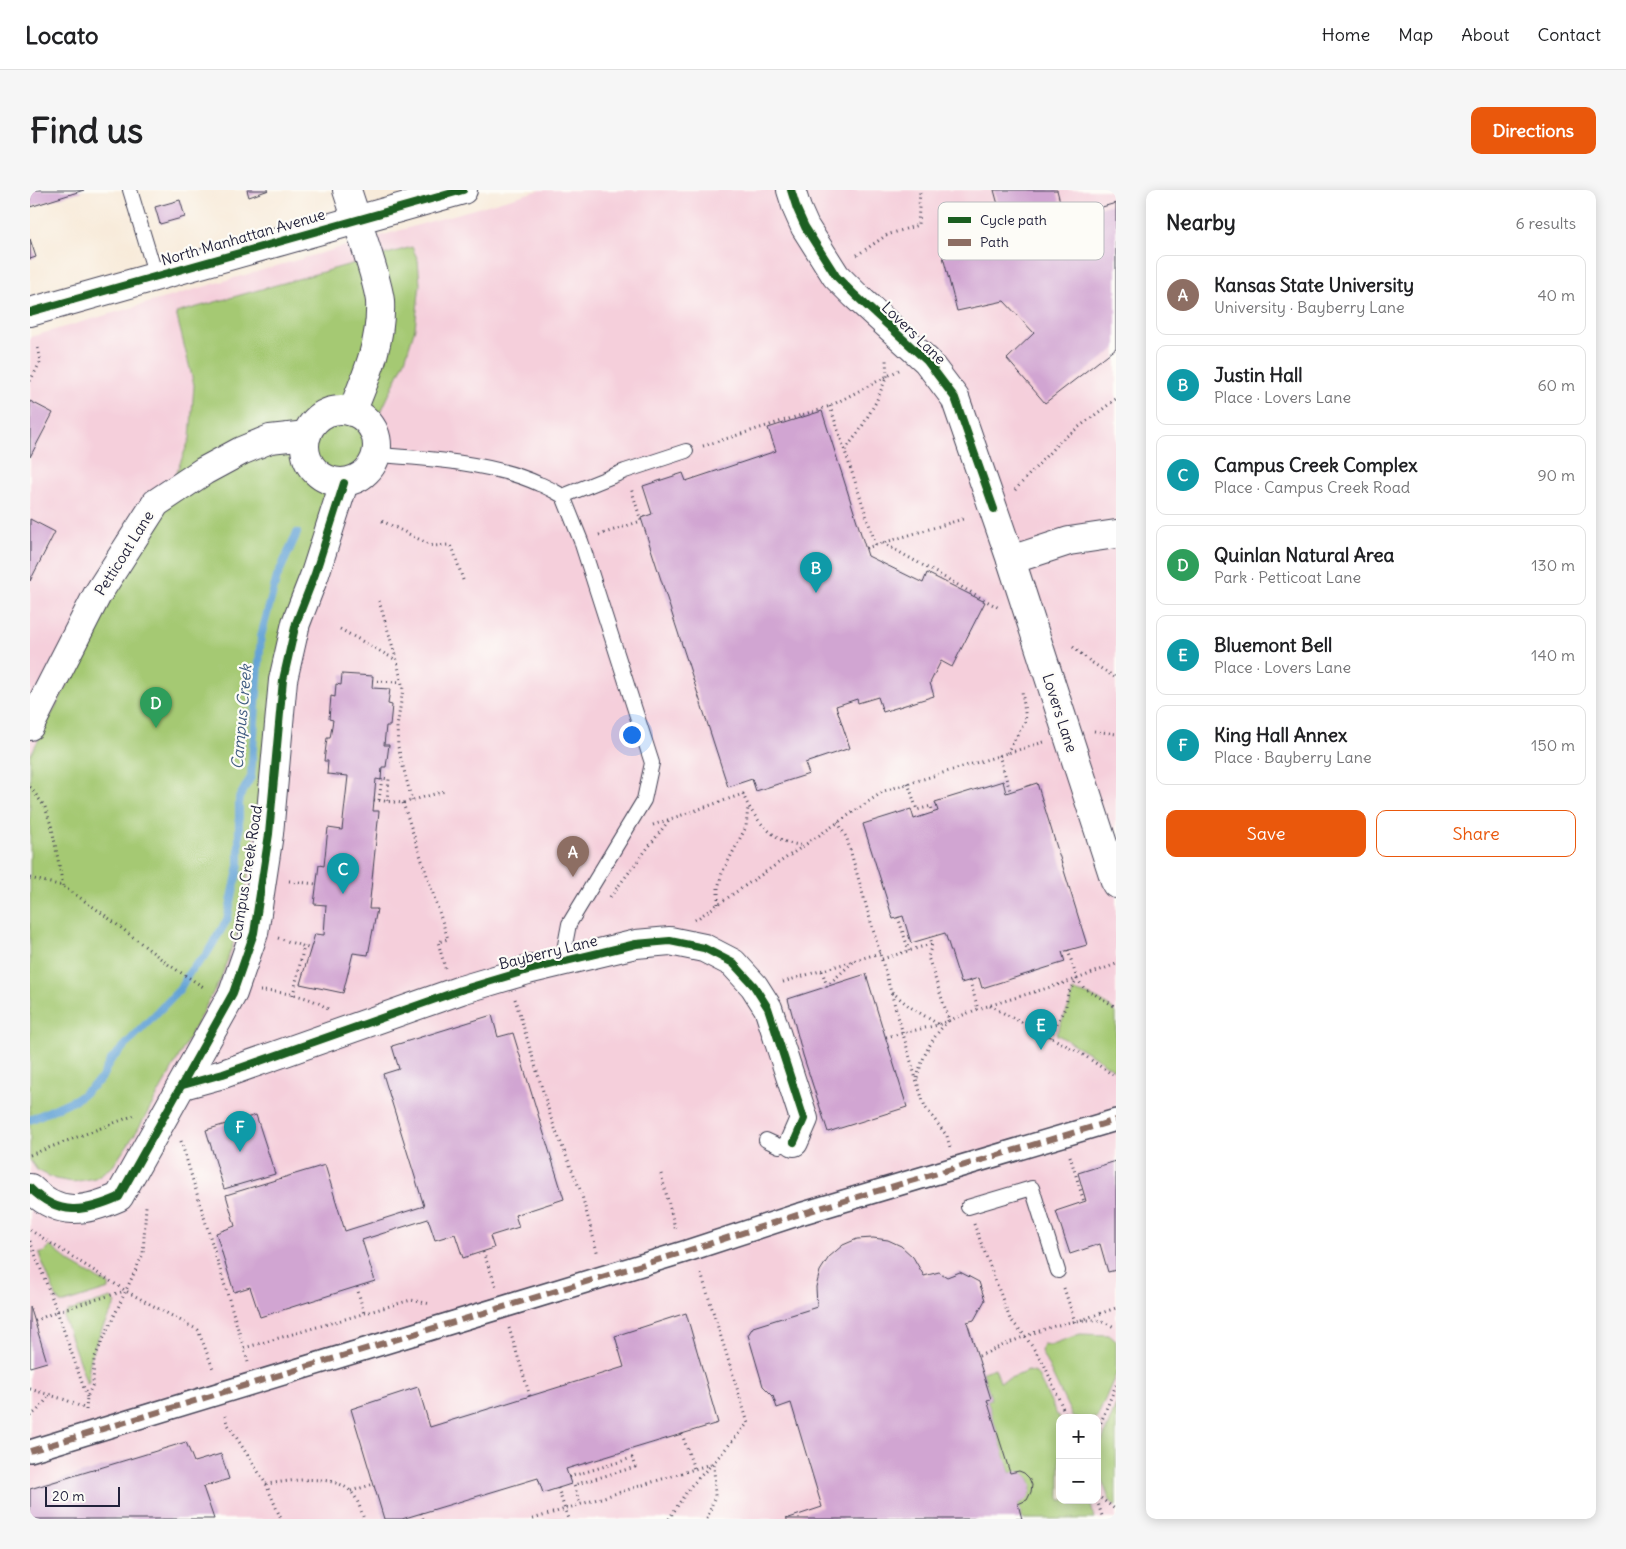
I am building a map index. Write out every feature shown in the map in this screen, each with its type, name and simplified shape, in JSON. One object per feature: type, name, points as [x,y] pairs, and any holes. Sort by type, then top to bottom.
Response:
[{"type":"street","points":[[348,190],[368,252],[380,299],[379,321],[373,360],[352,412]]},
{"type":"street","name":"North Manhattan Avenue","points":[[30,312],[463,190]]},
{"type":"street","name":"Lovers Lane","points":[[791,190],[805,227],[836,276],[927,361],[956,398],[1003,502],[1011,560],[1116,884]]},
{"type":"street","points":[[345,410],[352,412],[367,420],[374,430],[378,442],[377,455],[372,466],[364,475],[344,483],[332,482],[313,470],[307,460],[305,448],[307,435],[312,424],[321,416],[332,411],[345,410]]},
{"type":"street","name":"Petticoat Lane","points":[[30,726],[97,596],[156,503],[204,471],[241,451],[270,439],[307,435]]},
{"type":"street","name":"Campus Creek Road","points":[[30,1188],[38,1196],[52,1204],[74,1210],[96,1207],[119,1197],[183,1086],[233,993],[254,933],[269,834],[283,680],[296,623],[315,574],[344,483]]},
{"type":"street","points":[[1011,560],[1069,541],[1116,534]]},
{"type":"street","name":"Bayberry Lane","points":[[183,1086],[223,1074],[461,990],[565,961],[636,944],[670,941],[704,948],[732,963],[754,986],[768,1008],[804,1118],[794,1142]]},
{"type":"street","points":[[30,1451],[684,1252],[800,1214],[1116,1120]]},
{"type":"lane","points":[[130,190],[156,276]]},
{"type":"lane","points":[[563,496],[625,471],[686,451]]},
{"type":"lane","points":[[377,455],[428,458],[496,470],[538,483],[563,496],[581,541],[652,764],[644,800],[569,924],[565,945],[565,961]]},
{"type":"lane","points":[[766,1140],[779,1146],[794,1142]]},
{"type":"lane","points":[[968,1207],[1032,1188],[1058,1271]]},
{"type":"path","points":[[857,255],[887,235],[918,225],[920,190]]},
{"type":"path","points":[[30,381],[40,361],[38,348]]},
{"type":"path","points":[[845,451],[876,402],[887,376],[884,355]]},
{"type":"path","points":[[686,451],[830,406],[904,368]]},
{"type":"path","points":[[1003,502],[1059,442],[1116,399]]},
{"type":"path","points":[[830,406],[876,545]]},
{"type":"path","points":[[581,541],[641,521],[625,471]]},
{"type":"path","points":[[866,548],[966,518]]},
{"type":"path","points":[[382,520],[433,546],[448,545],[453,548],[464,583]]},
{"type":"path","points":[[882,543],[1002,609]]},
{"type":"path","points":[[379,601],[402,682],[398,747],[412,801]]},
{"type":"path","points":[[340,629],[397,661]]},
{"type":"path","points":[[1073,647],[1091,662],[1116,678]]},
{"type":"path","points":[[372,681],[402,682]]},
{"type":"path","points":[[1006,753],[1026,720],[1022,692]]},
{"type":"path","points":[[688,925],[884,791],[1048,740]]},
{"type":"path","points":[[999,755],[1010,792]]},
{"type":"path","points":[[379,800],[382,778],[389,779],[387,801]]},
{"type":"path","points":[[908,783],[917,810],[931,806],[932,813]]},
{"type":"path","points":[[30,787],[45,807],[52,828],[63,886]]},
{"type":"path","points":[[374,800],[403,803],[445,791]]},
{"type":"path","points":[[606,904],[671,818],[743,794],[755,816],[770,831],[785,842],[804,846]]},
{"type":"path","points":[[403,803],[448,939],[438,942],[447,973]]},
{"type":"path","points":[[718,904],[718,888],[722,874],[746,827],[748,806]]},
{"type":"path","points":[[838,822],[858,875],[916,1079],[926,1107],[946,1136],[957,1168]]},
{"type":"path","points":[[30,878],[63,886],[200,986]]},
{"type":"path","points":[[289,880],[316,884]]},
{"type":"path","points":[[898,917],[908,951]]},
{"type":"path","points":[[930,937],[932,944],[928,957],[949,1020]]},
{"type":"path","points":[[277,938],[311,949]]},
{"type":"path","points":[[882,959],[932,944]]},
{"type":"path","points":[[293,995],[304,946]]},
{"type":"path","points":[[1068,950],[1077,979],[1084,988],[1116,1007]]},
{"type":"path","points":[[777,984],[880,953]]},
{"type":"path","points":[[822,971],[827,986],[855,960]]},
{"type":"path","points":[[886,1037],[938,1025],[978,1009],[1077,979],[1116,964]]},
{"type":"path","points":[[1050,1037],[1066,1006],[1068,993],[1077,979]]},
{"type":"path","points":[[970,981],[978,1009]]},
{"type":"path","points":[[257,991],[317,1000],[330,1011]]},
{"type":"path","points":[[890,991],[938,1025]]},
{"type":"path","points":[[514,996],[552,1121],[581,1192],[604,1276]]},
{"type":"path","points":[[990,1006],[1079,1052],[1116,1077]]},
{"type":"path","points":[[916,1079],[922,1059],[931,1041],[949,1020]]},
{"type":"path","points":[[30,1155],[137,1115]]},
{"type":"path","points":[[179,1135],[254,1383]]},
{"type":"path","points":[[1064,1136],[1084,1202]]},
{"type":"path","points":[[660,1174],[684,1252],[700,1269],[748,1422],[689,1488],[669,1519]]},
{"type":"path","points":[[30,1240],[87,1397],[93,1384],[94,1359],[143,1254],[146,1205]]},
{"type":"path","points":[[968,1207],[1010,1319],[1025,1336],[1044,1364],[1065,1414]]},
{"type":"path","points":[[30,1230],[126,1290],[198,1330],[215,1373]]},
{"type":"path","points":[[1058,1271],[1075,1322]]},
{"type":"path","points":[[222,1276],[228,1274]]},
{"type":"path","points":[[357,1287],[364,1314]]},
{"type":"path","points":[[35,1321],[57,1311],[126,1290]]},
{"type":"path","points":[[244,1348],[411,1300]]},
{"type":"path","points":[[979,1356],[1025,1336],[1116,1308]]},
{"type":"path","points":[[1075,1322],[1094,1320],[1107,1323],[1116,1328]]},
{"type":"path","points":[[512,1340],[530,1396]]},
{"type":"path","points":[[1101,1422],[1116,1385]]},
{"type":"path","points":[[30,1389],[51,1394],[86,1409]]},
{"type":"path","points":[[30,1416],[37,1411],[51,1394]]},
{"type":"path","points":[[227,1423],[266,1484],[281,1519]]},
{"type":"path","points":[[682,1434],[694,1469]]},
{"type":"path","points":[[569,1477],[632,1458],[635,1467],[574,1486],[580,1504]]},
{"type":"path","points":[[534,1519],[714,1462]]},
{"type":"path","points":[[707,1519],[715,1496],[714,1462]]},
{"type":"path","points":[[266,1484],[303,1480],[330,1481],[343,1485],[353,1494],[364,1519]]},
{"type":"path","points":[[350,1492],[374,1484]]},
{"type":"path","points":[[558,1488],[568,1519]]},
{"type":"path","points":[[1101,1498],[1116,1510]]},
{"type":"path","points":[[1098,1504],[1103,1519]]},
{"type":"path","points":[[421,1513],[423,1519]]},
{"type":"shaded area","points":[[540,190],[1116,190],[1116,1519],[30,1519],[30,337]]},
{"type":"green space","points":[[412,247],[418,260],[420,284],[415,328],[405,360],[351,477],[260,798],[240,924],[221,978],[137,1131],[113,1166],[95,1178],[73,1182],[55,1179],[37,1170],[30,1160],[30,756],[173,481],[190,438],[194,385],[176,313]]},
{"type":"green space","points":[[1073,991],[1096,999],[1116,1013],[1116,1071],[1056,1034],[1070,1004]]},
{"type":"green space","points":[[50,1246],[71,1263],[109,1285],[109,1289],[60,1303],[39,1254]]},
{"type":"green space","points":[[111,1298],[116,1303],[96,1341],[90,1362],[89,1383],[87,1384],[64,1315],[69,1311]]},
{"type":"green space","points":[[1080,1334],[1109,1335],[1116,1341],[1116,1374],[1099,1414],[1071,1414],[1041,1351],[1043,1344],[1050,1345]]},
{"type":"green space","points":[[995,1368],[1000,1382],[1028,1371],[1036,1373],[1057,1414],[1056,1504],[1091,1504],[1094,1519],[1022,1519],[1018,1504],[1030,1495],[1031,1483],[1024,1474],[1018,1472],[1010,1473],[987,1400],[991,1399],[983,1372]]},
{"type":"green space","points":[[1116,1405],[1116,1506],[1110,1501],[1101,1476],[1101,1444]]},
{"type":"building","points":[[30,190],[84,190],[30,207]]},
{"type":"building","points":[[247,190],[269,190],[249,197]]},
{"type":"building","points":[[994,190],[1057,190],[1060,202],[997,202]]},
{"type":"building","points":[[180,200],[185,217],[160,224],[155,207]]},
{"type":"building","points":[[1116,203],[1116,348],[1045,403],[1007,359],[1034,333],[1004,301],[957,311],[944,260],[1104,260],[1104,206]]},
{"type":"building","points":[[30,239],[36,257],[30,259]]},
{"type":"building","points":[[30,401],[53,413],[30,457]]},
{"type":"building","points":[[822,411],[868,556],[923,583],[927,573],[985,602],[952,667],[941,661],[930,683],[934,696],[883,712],[878,697],[858,703],[857,699],[836,706],[850,748],[805,763],[809,774],[756,791],[752,779],[728,787],[641,518],[652,514],[643,486],[683,473],[686,481],[776,451],[768,428]]},
{"type":"building","points":[[30,519],[55,532],[30,581]]},
{"type":"building","points":[[342,674],[373,676],[372,688],[390,689],[388,704],[392,705],[390,726],[386,726],[384,745],[389,745],[386,767],[382,767],[381,780],[376,779],[373,811],[379,811],[369,909],[377,909],[368,955],[353,953],[343,993],[300,984],[315,934],[324,935],[326,905],[314,904],[319,865],[324,866],[328,828],[342,830],[348,776],[327,774],[328,761],[324,761],[327,738],[330,738],[333,720],[329,719],[331,696],[335,697],[336,684],[341,685]]},
{"type":"building","points":[[1003,781],[1006,793],[1037,783],[1087,945],[1062,952],[1065,962],[982,988],[979,978],[961,983],[945,933],[911,943],[903,916],[893,919],[863,824],[911,809],[914,819],[938,811],[935,802]]},
{"type":"building","points":[[866,974],[907,1107],[828,1132],[803,1055],[788,999]]},
{"type":"building","points":[[492,1015],[498,1037],[513,1033],[564,1199],[515,1215],[519,1227],[490,1236],[494,1248],[463,1258],[455,1234],[435,1240],[428,1219],[362,1240],[375,1281],[260,1317],[250,1287],[234,1292],[216,1233],[235,1226],[226,1195],[325,1165],[345,1231],[424,1206],[383,1074],[399,1069],[392,1046]]},
{"type":"building","points":[[256,1115],[275,1174],[224,1189],[206,1130]]},
{"type":"building","points":[[1116,1161],[1116,1270],[1108,1272],[1100,1244],[1070,1254],[1056,1211],[1086,1201],[1078,1173]]},
{"type":"building","points":[[873,1238],[888,1240],[901,1246],[913,1257],[924,1276],[939,1272],[947,1277],[960,1272],[979,1282],[985,1300],[974,1320],[967,1322],[991,1399],[987,1400],[1010,1473],[1019,1471],[1024,1473],[1032,1485],[1027,1500],[1018,1504],[1022,1519],[786,1519],[822,1507],[791,1403],[777,1408],[773,1396],[763,1386],[748,1335],[753,1327],[817,1307],[816,1287],[820,1271],[829,1257],[843,1245],[857,1239]]},
{"type":"building","points":[[30,1306],[47,1362],[30,1367]]},
{"type":"building","points":[[686,1313],[718,1423],[566,1469],[571,1484],[543,1493],[538,1478],[402,1519],[384,1519],[351,1409],[418,1387],[430,1427],[624,1367],[615,1336]]},
{"type":"building","points":[[186,1442],[194,1462],[221,1454],[229,1479],[203,1487],[214,1519],[30,1519],[30,1489]]},
{"type":"waterway","name":"Campus Creek","points":[[30,1120],[78,1098],[101,1079],[110,1061],[179,990],[191,970],[206,955],[227,920],[239,865],[239,798],[251,777],[261,636],[277,577],[297,533]]},
{"type":"marked path","points":[[30,1451],[684,1252],[800,1214],[1116,1120]]},
{"type":"cycle path","points":[[30,312],[463,190]]},
{"type":"cycle path","points":[[791,190],[805,227],[836,276],[927,361],[955,398],[994,509]]},
{"type":"cycle path","points":[[30,1188],[51,1204],[62,1208],[73,1209],[95,1206],[119,1197],[233,993],[254,933],[269,834],[283,680],[296,623],[315,574],[344,483]]},
{"type":"cycle path","points":[[183,1085],[223,1074],[461,990],[528,970],[636,944],[670,941],[704,948],[733,963],[754,986],[768,1008],[804,1119],[794,1142]]},
{"type":"place","name":"Justin Hall","points":[[816,593]]},
{"type":"place","name":"Quinlan Natural Area","points":[[156,728]]},
{"type":"place","name":"Kansas State University","points":[[573,877]]},
{"type":"place","name":"Campus Creek Complex","points":[[343,894]]},
{"type":"place","name":"Bluemont Bell","points":[[1041,1050]]},
{"type":"place","name":"King Hall Annex","points":[[240,1152]]}]
